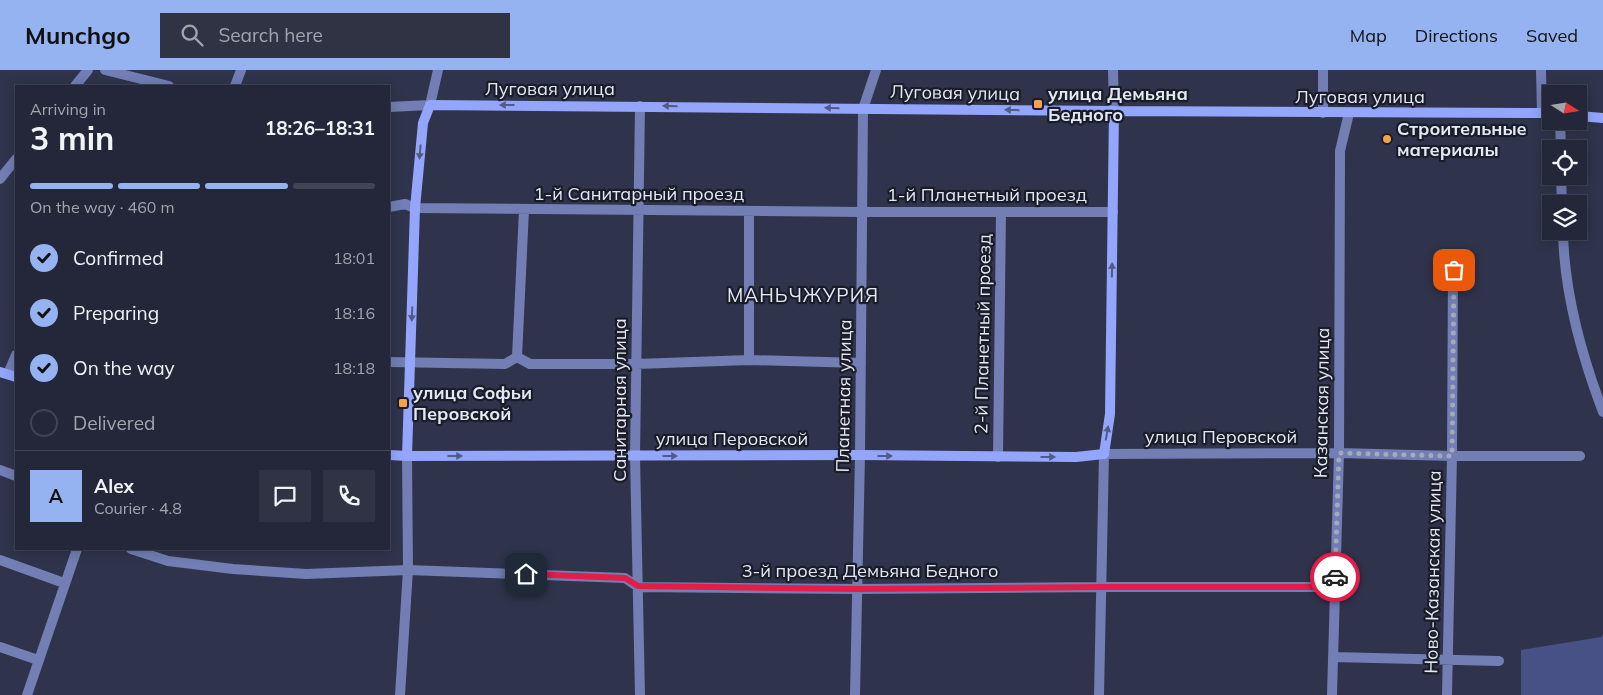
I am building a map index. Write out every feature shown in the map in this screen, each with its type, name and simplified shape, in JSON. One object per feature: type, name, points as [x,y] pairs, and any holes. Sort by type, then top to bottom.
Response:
[{"type":"main road","name":"Луговая улица","points":[[430,105],[1114,112],[1542,113]]},
{"type":"main road","points":[[407,456],[415,208],[422,123],[430,105]]},
{"type":"main road","points":[[1104,454],[1110,414],[1114,112]]},
{"type":"main road","points":[[1588,117],[1603,118]]},
{"type":"main road","name":"улица Перовской","points":[[390,455],[1076,457],[1104,454]]},
{"type":"street","points":[[76,85],[88,70]]},
{"type":"street","points":[[104,70],[127,82],[158,85]]},
{"type":"street","points":[[235,85],[242,70]]},
{"type":"street","points":[[430,105],[438,70]]},
{"type":"street","name":"Планетная улица","points":[[854,695],[860,455],[862,109],[876,70]]},
{"type":"street","points":[[1113,70],[1114,112]]},
{"type":"street","points":[[1323,70],[1323,113]]},
{"type":"street","points":[[1541,70],[1543,85]]},
{"type":"street","name":"Луговая улица","points":[[390,107],[430,105]]},
{"type":"street","name":"Санитарная улица","points":[[640,106],[635,456],[640,695]]},
{"type":"street","name":"Казанская улица","points":[[1332,695],[1339,453],[1340,151],[1349,113]]},
{"type":"street","points":[[0,179],[15,160]]},
{"type":"street","name":"1-й Санитарный проезд","points":[[390,206],[405,204],[415,208],[524,210],[862,212]]},
{"type":"street","points":[[517,357],[524,210]]},
{"type":"street","points":[[749,211],[749,360]]},
{"type":"street","name":"1-й Планетный проезд","points":[[862,212],[1113,212]]},
{"type":"street","name":"2-й Планетный проезд","points":[[998,456],[1001,212]]},
{"type":"street","points":[[1563,240],[1565,270],[1571,305],[1585,360],[1603,412]]},
{"type":"street","name":"Ново-Казанская улица","points":[[1447,695],[1454,270]]},
{"type":"street","points":[[8,374],[15,357]]},
{"type":"street","points":[[390,362],[505,364],[517,357]]},
{"type":"street","points":[[517,357],[530,364],[636,364],[749,360],[861,363]]},
{"type":"street","name":"улица Перовской","points":[[1104,454],[1339,453],[1452,456],[1580,456]]},
{"type":"street","points":[[1100,695],[1104,454]]},
{"type":"street","points":[[400,695],[408,570],[407,456]]},
{"type":"street","points":[[0,470],[15,476]]},
{"type":"street","points":[[26,695],[77,550]]},
{"type":"street","name":"3-й проезд Демьяна Бедного","points":[[134,550],[168,562],[233,569],[306,574],[408,570],[625,578],[638,586],[857,589],[1335,587]]},
{"type":"street","points":[[0,560],[64,583]]},
{"type":"street","points":[[0,647],[38,660]]},
{"type":"street","points":[[1333,657],[1499,660]]},
{"type":"shaded area","points":[[1603,634],[1603,695],[1521,695],[1521,650],[1601,637]]},
{"type":"way so far","points":[[1335,577],[1339,453],[1452,456],[1454,270]]},
{"type":"place","name":"улица Демьяна Бедного","points":[[1038,104]]},
{"type":"place","name":"Строительные материалы","points":[[1387,139]]},
{"type":"place","name":"улица Софьи Перовской","points":[[403,403]]},
{"type":"district","name":"МАНЬЧЖУРИЯ","points":[[803,295]]},
{"type":"route","points":[[526,574],[625,578],[638,586],[857,589],[1335,587],[1335,577]]}]
